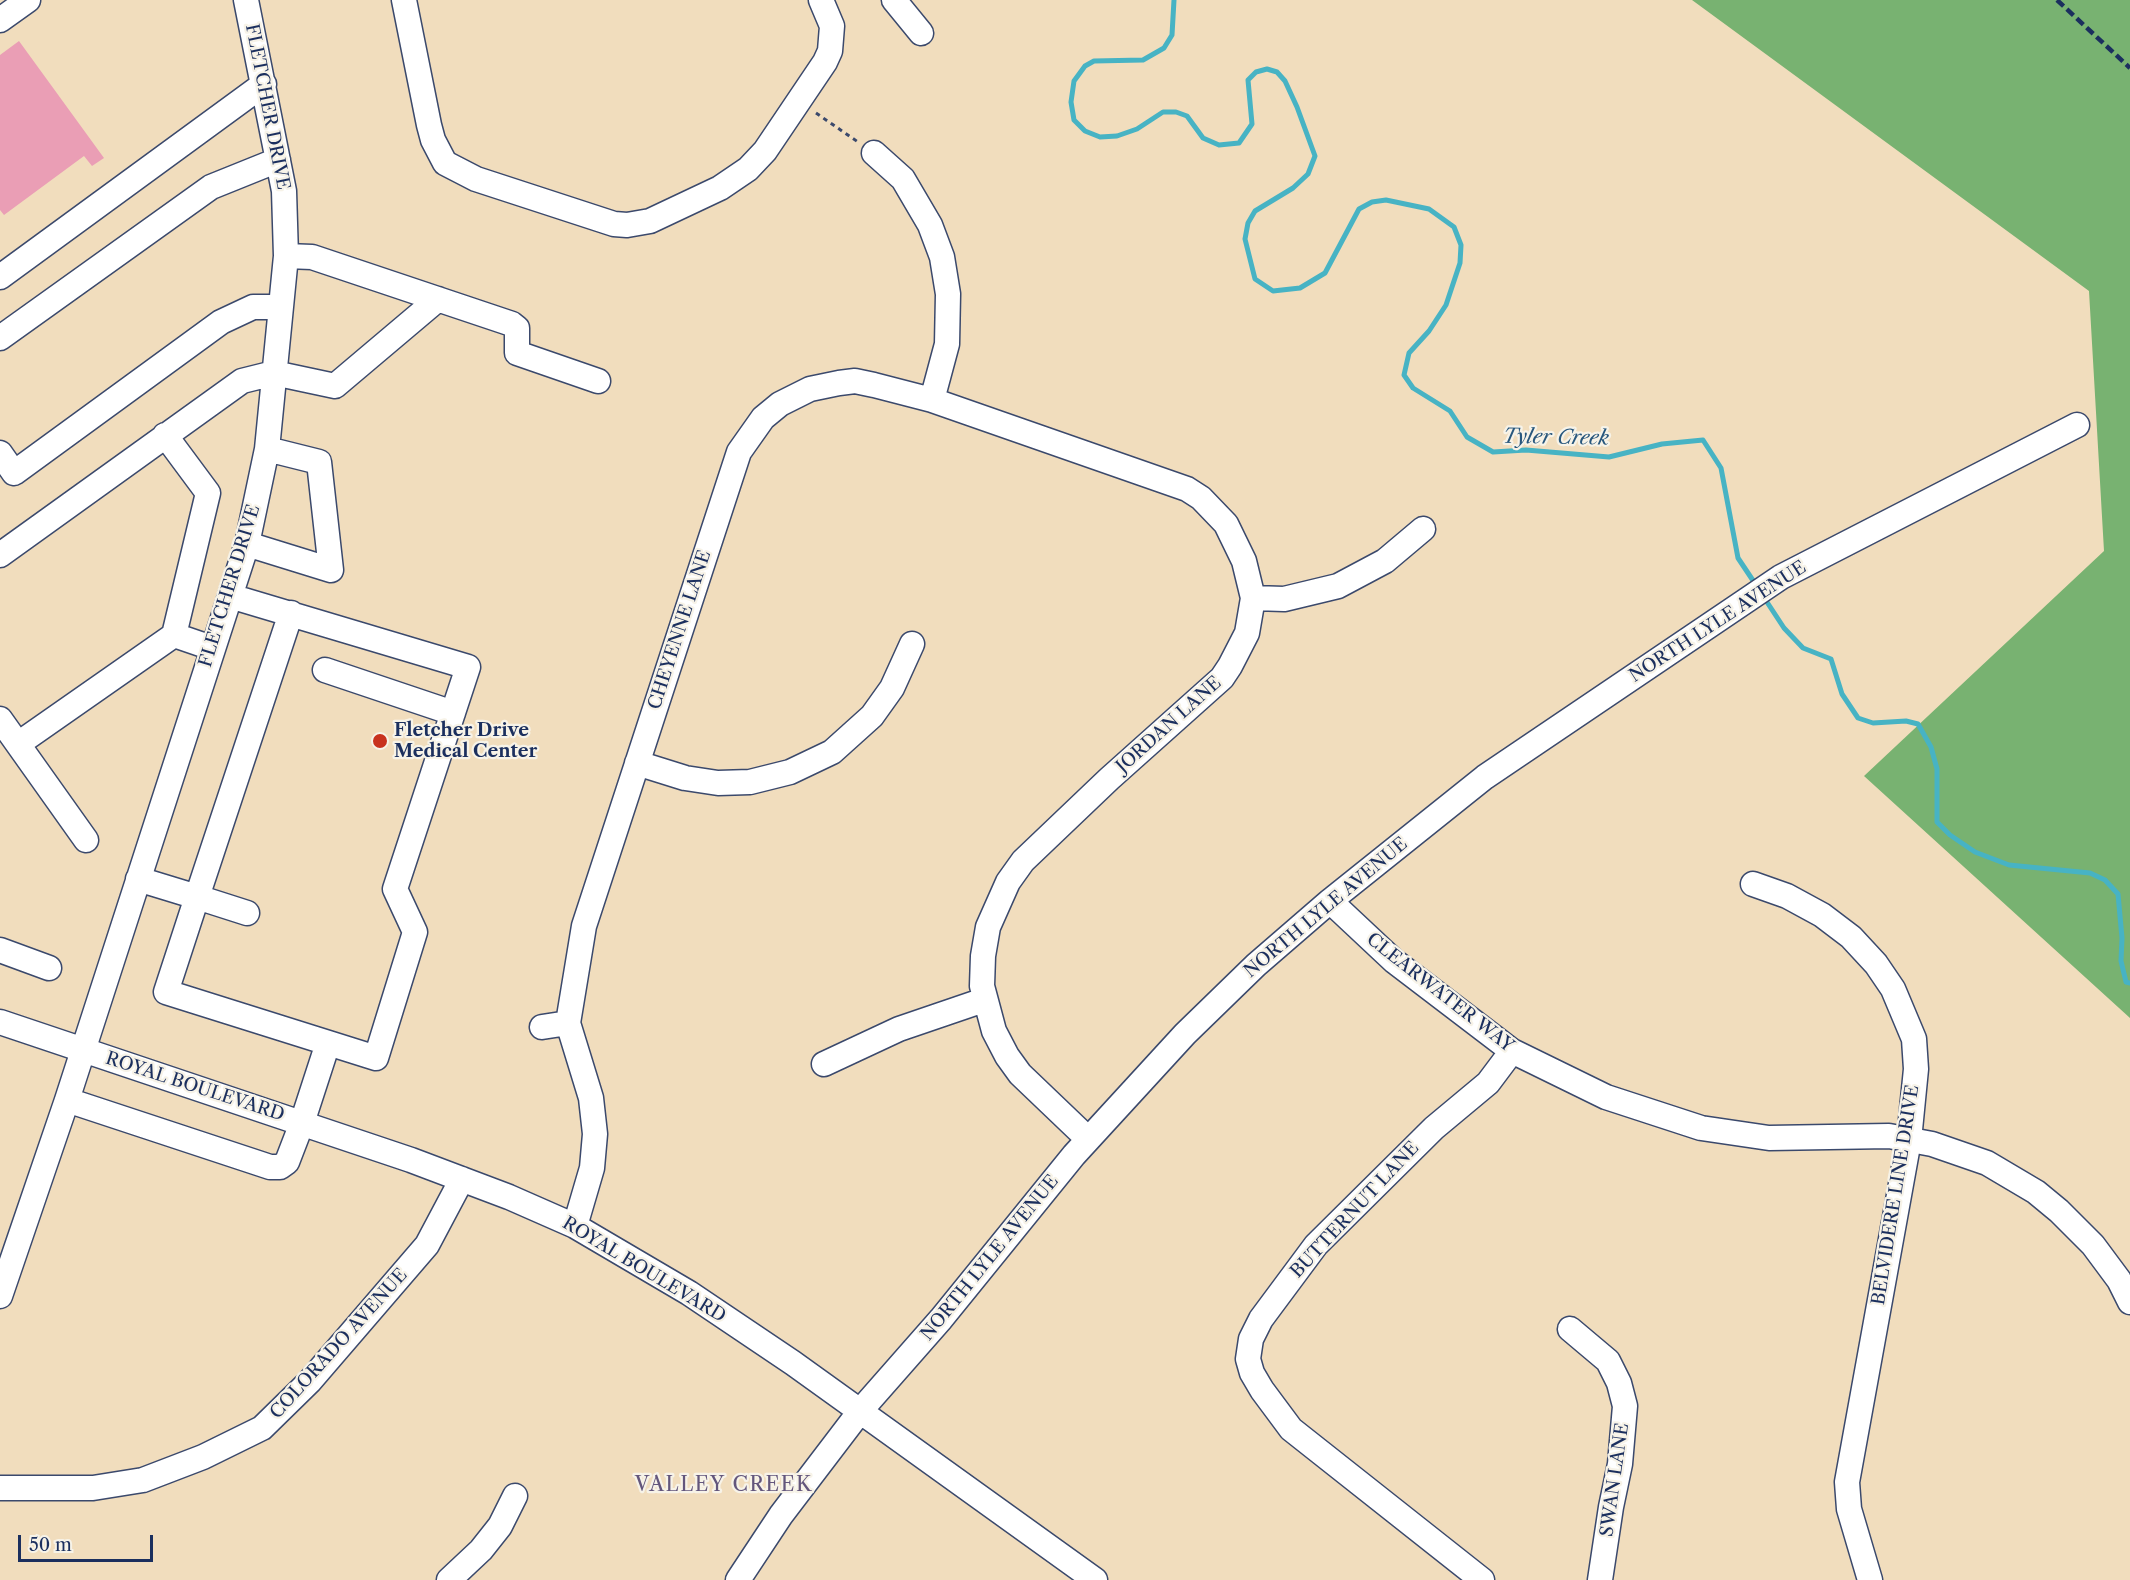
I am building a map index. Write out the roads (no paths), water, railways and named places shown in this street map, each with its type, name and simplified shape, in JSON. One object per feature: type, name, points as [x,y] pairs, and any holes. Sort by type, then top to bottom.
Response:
[{"type":"street","points":[[2,13],[28,0]]},
{"type":"street","name":"FLETCHER DRIVE","points":[[0,1296],[67,1100],[247,544],[267,449],[279,307],[286,256],[284,192],[246,0]]},
{"type":"street","points":[[404,0],[429,125],[433,140],[445,163],[476,179],[614,224],[627,225],[650,221],[698,200],[740,176],[765,151],[830,51],[832,26],[823,1]]},
{"type":"street","points":[[894,0],[921,33]]},
{"type":"street","points":[[0,278],[264,84]]},
{"type":"street","points":[[874,153],[903,179],[930,225],[942,257],[948,294],[947,344],[932,400]]},
{"type":"street","points":[[0,338],[211,187],[278,160]]},
{"type":"street","points":[[286,256],[312,257],[512,324],[518,328],[517,353],[598,381]]},
{"type":"street","points":[[0,555],[242,381],[274,373],[335,386],[438,299]]},
{"type":"street","points":[[0,453],[14,473],[221,322],[253,307],[279,307]]},
{"type":"street","name":"CHEYENNE LANE","points":[[576,1226],[592,1168],[595,1134],[591,1098],[568,1023],[584,926],[729,477],[751,434],[780,404],[810,389],[855,381],[932,400]]},
{"type":"street","name":"JORDAN LANE","points":[[932,400],[1187,489],[1201,498],[1226,524],[1244,561],[1253,598],[1246,633],[1222,678],[1041,843],[1008,882],[988,927],[983,956],[984,1000],[994,1031],[1007,1056],[1037,1092],[1088,1139]]},
{"type":"street","name":"NORTH LYLE AVENUE","points":[[738,1580],[781,1515],[861,1410],[941,1319],[1088,1139],[1185,1034],[1256,965],[1330,901],[1485,777],[1781,577],[2076,425]]},
{"type":"street","points":[[18,744],[174,635],[208,493],[165,435]]},
{"type":"street","points":[[247,544],[331,570],[319,462],[267,449]]},
{"type":"street","points":[[1253,598],[1284,599],[1338,586],[1384,561],[1423,529]]},
{"type":"street","points":[[230,596],[291,613],[468,667],[395,889],[415,932],[376,1058],[166,992],[291,613]]},
{"type":"street","points":[[174,635],[212,648]]},
{"type":"street","points":[[637,763],[685,778],[718,783],[750,782],[790,772],[832,752],[872,716],[892,688],[912,644]]},
{"type":"street","points":[[325,670],[453,713]]},
{"type":"street","points":[[0,719],[86,840]]},
{"type":"street","points":[[138,879],[248,913]]},
{"type":"street","name":"BELVIDERE LINE DRIVE","points":[[1753,884],[1787,896],[1822,915],[1851,937],[1876,964],[1893,989],[1914,1039],[1916,1069],[1909,1140],[1847,1482],[1849,1509],[1870,1580]]},
{"type":"street","name":"CLEARWATER WAY","points":[[1330,901],[1394,961],[1512,1051],[1606,1096],[1701,1128],[1769,1138],[1863,1136],[1909,1140],[1950,1149],[1987,1163],[2036,1192],[2093,1245],[2119,1280],[2130,1302]]},
{"type":"street","points":[[0,950],[49,968]]},
{"type":"street","points":[[824,1064],[899,1029],[984,1000]]},
{"type":"street","name":"ROYAL BOULEVARD","points":[[0,1022],[462,1179],[576,1226],[689,1293],[861,1410],[1095,1580]]},
{"type":"street","points":[[542,1027],[568,1023]]},
{"type":"street","points":[[67,1100],[270,1167],[280,1167],[287,1162],[328,1043]]},
{"type":"street","name":"BUTTERNUT LANE","points":[[1482,1580],[1291,1429],[1262,1390],[1252,1373],[1248,1359],[1251,1339],[1261,1319],[1316,1245],[1434,1128],[1488,1083],[1512,1051]]},
{"type":"street","name":"COLORADO AVENUE","points":[[0,1488],[93,1488],[143,1480],[203,1457],[262,1428],[310,1381],[427,1245],[462,1179]]},
{"type":"street","name":"SWAN LANE","points":[[1570,1329],[1608,1361],[1619,1383],[1625,1406],[1620,1464],[1600,1580]]},
{"type":"street","points":[[449,1580],[481,1550],[500,1526],[515,1496]]},
{"type":"waterway","name":"Tyler Creek","points":[[1174,0],[1172,35],[1164,48],[1143,60],[1094,61],[1085,66],[1074,81],[1071,102],[1074,120],[1085,131],[1100,137],[1117,136],[1137,129],[1163,112],[1176,112],[1187,116],[1203,138],[1219,145],[1239,143],[1252,124],[1248,80],[1256,72],[1267,69],[1277,72],[1285,81],[1297,107],[1315,156],[1308,174],[1293,188],[1255,211],[1248,223],[1245,239],[1255,279],[1273,291],[1300,288],[1325,273],[1359,209],[1372,202],[1386,200],[1429,209],[1454,227],[1461,245],[1460,263],[1446,305],[1429,331],[1409,353],[1404,375],[1413,388],[1450,411],[1467,437],[1493,452],[1526,450],[1609,457],[1662,444],[1703,440],[1721,468],[1738,558],[1756,585]]},
{"type":"waterway","name":"Tyler Creek","points":[[1763,596],[1784,628],[1803,648],[1831,659],[1842,694],[1858,718],[1873,723],[1906,721],[1918,724],[1931,747],[1937,769],[1937,822],[1950,835],[1975,852],[2009,865],[2090,873],[2105,880],[2118,894],[2122,938],[2121,961],[2126,982],[2130,983]]},
{"type":"railway","points":[[2057,0],[2130,68]]},
{"type":"place","name":"Fletcher Drive Medical Center","points":[[380,741]]},
{"type":"district","name":"VALLEY CREEK","points":[[724,1485]]}]
